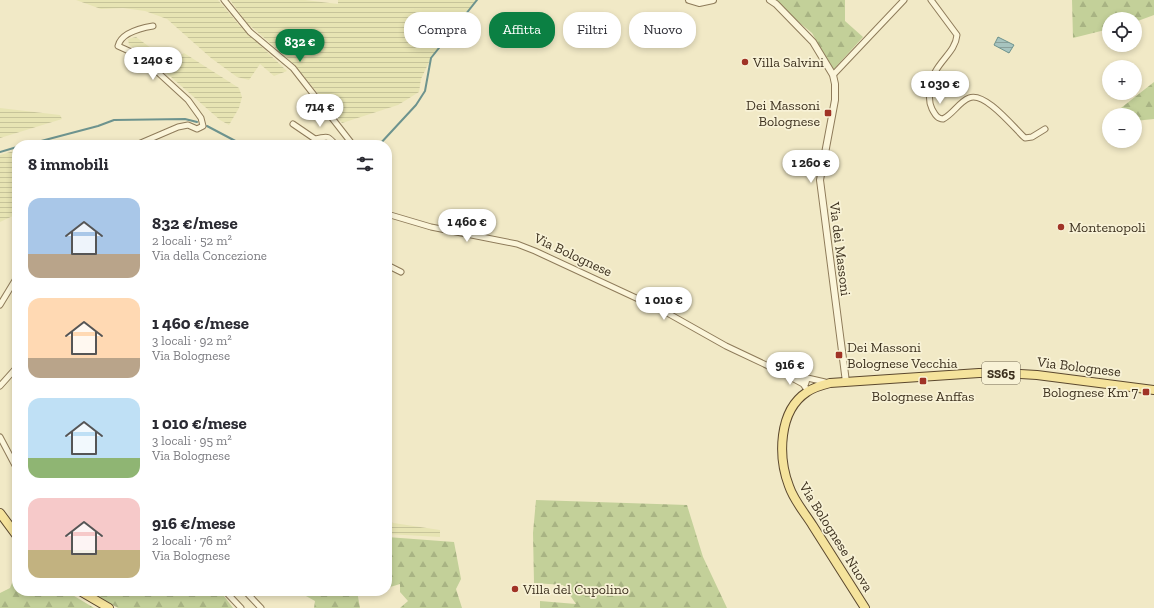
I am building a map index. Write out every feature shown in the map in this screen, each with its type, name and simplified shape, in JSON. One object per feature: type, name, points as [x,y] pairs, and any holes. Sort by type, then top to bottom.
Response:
[{"type":"main road","name":"Via Bolognese","points":[[830,383],[979,373],[1006,373],[1037,375],[1154,390]]},
{"type":"main road","name":"Via Bolognese Nuova","points":[[830,383],[807,389],[792,408],[783,434],[783,461],[786,476],[797,502],[865,608]]},
{"type":"main road","points":[[0,514],[12,530]]},
{"type":"main road","points":[[89,596],[109,608]]},
{"type":"street","points":[[224,0],[250,32],[293,68],[349,140]]},
{"type":"street","points":[[688,0],[699,3],[713,0]]},
{"type":"street","name":"Via dei Massoni","points":[[770,0],[776,4],[813,42],[833,75],[835,84],[835,100],[820,180],[846,382]]},
{"type":"street","points":[[833,75],[904,0]]},
{"type":"street","points":[[931,0],[957,35],[956,42],[935,69],[930,84],[929,99],[934,113],[939,119],[943,120],[969,98],[977,97],[997,109],[1025,138],[1032,138],[1045,129]]},
{"type":"street","points":[[148,140],[178,127],[188,125],[197,129],[203,126],[201,118],[188,100],[174,89],[140,56],[118,46],[119,41],[124,36],[134,31],[153,26]]},
{"type":"street","points":[[293,124],[315,139],[322,136],[329,137],[332,140]]},
{"type":"street","name":"Via Bolognese","points":[[392,216],[430,227],[517,244],[535,251],[662,310],[726,346],[781,372],[807,389]]},
{"type":"street","points":[[392,268],[401,272]]},
{"type":"street","points":[[0,305],[12,285]]},
{"type":"street","name":"Via Bolognese","points":[[781,372],[810,380],[830,383]]},
{"type":"street","points":[[0,386],[12,373]]},
{"type":"street","points":[[807,389],[810,380]]},
{"type":"street","points":[[0,437],[12,460]]},
{"type":"street","points":[[230,596],[241,608]]},
{"type":"street","points":[[250,596],[261,608]]},
{"type":"shaded area","points":[[76,0],[218,0],[240,26],[287,71],[274,76],[260,64],[249,80],[237,77],[211,58],[167,19],[145,11],[123,8],[101,9]]},
{"type":"shaded area","points":[[230,0],[305,0],[338,4],[338,0],[477,0],[467,12],[404,12],[404,48],[439,48],[431,58],[421,79],[419,92],[398,105],[342,123],[294,64],[247,23]]},
{"type":"shaded area","points":[[136,37],[170,62],[184,53],[239,88],[242,97],[239,108],[229,125],[220,120],[147,56],[129,45],[128,39]]},
{"type":"shaded area","points":[[0,108],[60,115],[62,119],[0,138]]},
{"type":"shaded area","points":[[12,151],[12,216],[0,222],[0,155]]},
{"type":"shaded area","points":[[392,523],[440,530],[440,537],[392,534]]},
{"type":"green space","points":[[772,0],[845,0],[845,21],[863,37],[833,70],[812,33]]},
{"type":"green space","points":[[1072,0],[1154,0],[1154,15],[1142,19],[1142,12],[1102,12],[1102,31],[1073,38]]},
{"type":"green space","points":[[1154,82],[1154,119],[1142,120],[1142,108],[1121,108],[1131,100],[1142,100],[1142,91]]},
{"type":"green space","points":[[536,500],[687,505],[703,557],[727,608],[540,608],[540,601],[576,604],[563,585],[534,583],[533,533]]},
{"type":"green space","points":[[392,537],[454,542],[461,579],[456,589],[462,608],[400,608],[408,601],[400,592],[400,584],[392,586]]},
{"type":"green space","points":[[12,583],[12,596],[74,596],[94,608],[0,608],[0,593],[10,588]]},
{"type":"green space","points":[[98,596],[224,596],[233,608],[118,608]]},
{"type":"green space","points":[[306,596],[358,596],[360,608],[314,608],[315,601]]},
{"type":"water","points":[[998,37],[1014,45],[1009,53],[994,45]]},
{"type":"waterway","points":[[384,140],[416,105],[425,91],[431,58],[477,0]]},
{"type":"waterway","points":[[45,140],[98,126],[114,120],[185,119],[197,122]]},
{"type":"waterway","points":[[207,126],[234,140]]},
{"type":"waterway","points":[[0,152],[12,148]]},
{"type":"place","name":"Villa Salvini","points":[[745,62]]},
{"type":"place","name":"Dei Massoni Bolognese","points":[[828,113]]},
{"type":"place","name":"Montenopoli","points":[[1061,227]]},
{"type":"place","name":"Dei Massoni Bolognese Vecchia","points":[[839,355]]},
{"type":"place","name":"Bolognese Anffas","points":[[923,381]]},
{"type":"place","name":"Bolognese Km 7","points":[[1146,392]]},
{"type":"place","name":"Villa del Cupolino","points":[[515,589]]}]
